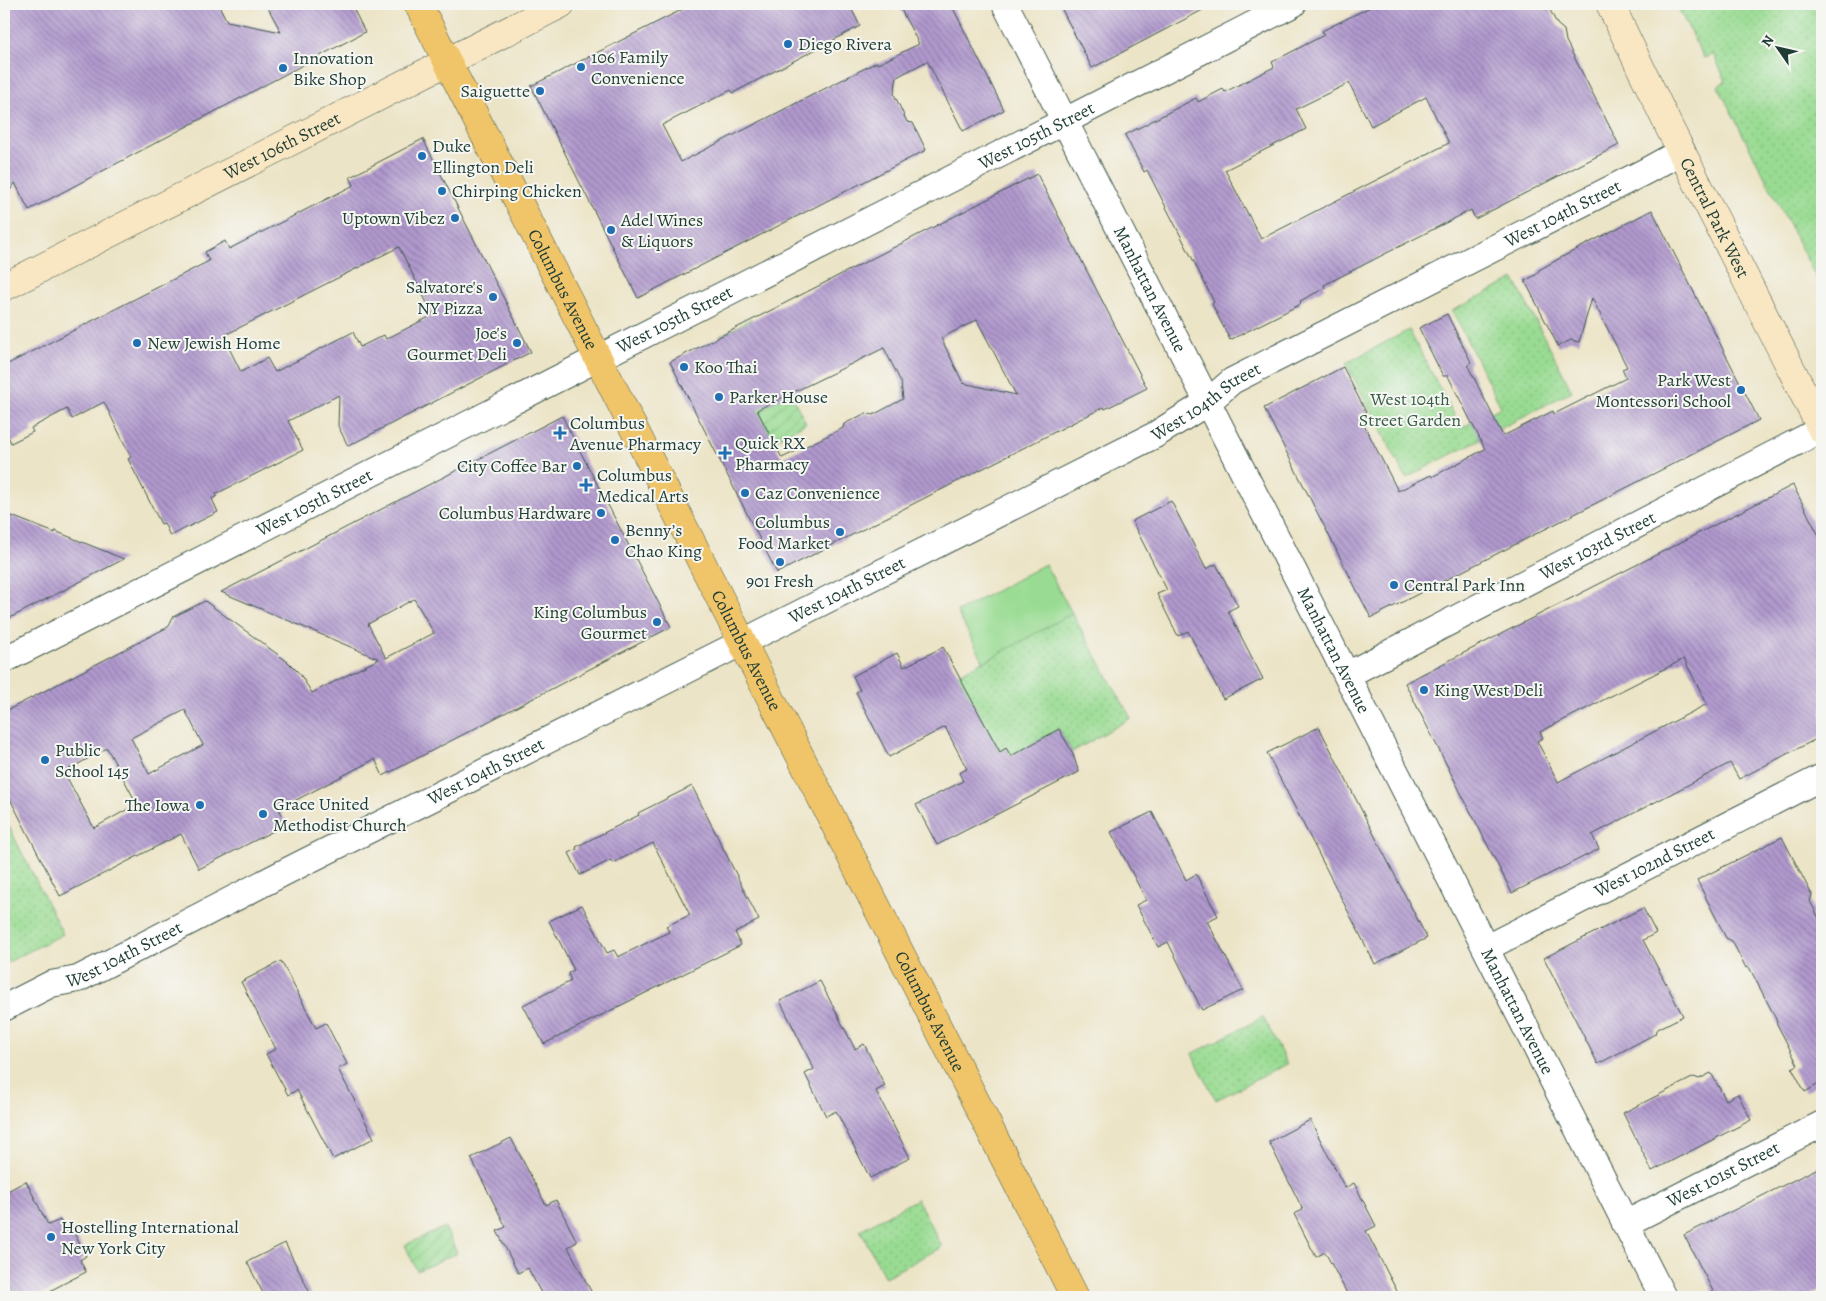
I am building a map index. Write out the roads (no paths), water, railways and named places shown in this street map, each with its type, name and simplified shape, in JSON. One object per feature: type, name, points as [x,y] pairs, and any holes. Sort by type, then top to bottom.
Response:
[{"type":"main road","name":"Columbus Avenue","points":[[418,4],[1075,1297]]},
{"type":"main road","name":"West 106th Street","points":[[4,287],[561,4]]},
{"type":"main road","name":"Central Park West","points":[[1610,4],[1822,429]]},
{"type":"street","name":"Manhattan Avenue","points":[[1005,4],[1663,1297]]},
{"type":"street","name":"West 105th Street","points":[[4,660],[1292,4]]},
{"type":"street","name":"West 104th Street","points":[[4,1008],[52,984],[78,979],[276,877],[1155,435],[1208,402],[1232,381],[1682,151]]},
{"type":"street","name":"West 103rd Street","points":[[1347,675],[1822,429]]},
{"type":"street","name":"West 102nd Street","points":[[1486,948],[1822,777]]},
{"type":"street","name":"West 101st Street","points":[[1625,1224],[1822,1124]]},
{"type":"place","name":"Diego Rivera","points":[[788,44]]},
{"type":"place","name":"106 Family Convenience","points":[[581,67]]},
{"type":"place","name":"Innovation Bike Shop","points":[[283,68]]},
{"type":"place","name":"Saiguette","points":[[540,91]]},
{"type":"place","name":"Duke Ellington Deli","points":[[422,156]]},
{"type":"place","name":"Chirping Chicken","points":[[442,191]]},
{"type":"place","name":"Uptown Vibez","points":[[455,218]]},
{"type":"place","name":"Adel Wines & Liquors","points":[[611,230]]},
{"type":"place","name":"Salvatore's NY Pizza","points":[[493,297]]},
{"type":"place","name":"New Jewish Home","points":[[137,343]]},
{"type":"place","name":"Joe's Gourmet Deli","points":[[517,343]]},
{"type":"place","name":"Koo Thai","points":[[684,367]]},
{"type":"place","name":"Park West Montessori School","points":[[1741,390]]},
{"type":"place","name":"Parker House","points":[[719,397]]},
{"type":"place","name":"Columbus Avenue Pharmacy","points":[[560,433]]},
{"type":"place","name":"Quick RX Pharmacy","points":[[725,453]]},
{"type":"place","name":"City Coffee Bar","points":[[577,466]]},
{"type":"place","name":"Columbus Medical Arts","points":[[586,485]]},
{"type":"place","name":"Caz Convenience","points":[[745,493]]},
{"type":"place","name":"Columbus Hardware","points":[[601,513]]},
{"type":"place","name":"Columbus Food Market","points":[[840,532]]},
{"type":"place","name":"Benny’s Chao King","points":[[615,540]]},
{"type":"place","name":"901 Fresh","points":[[780,562]]},
{"type":"place","name":"Central Park Inn","points":[[1394,585]]},
{"type":"place","name":"King Columbus Gourmet","points":[[657,622]]},
{"type":"place","name":"King West Deli","points":[[1424,690]]},
{"type":"place","name":"Public School 145","points":[[45,760]]},
{"type":"place","name":"The Iowa","points":[[200,805]]},
{"type":"place","name":"Grace United Methodist Church","points":[[263,814]]},
{"type":"place","name":"Hostelling International New York City","points":[[51,1237]]},
{"type":"park label","name":"West 104th Street Garden","points":[[1410,409]]}]
